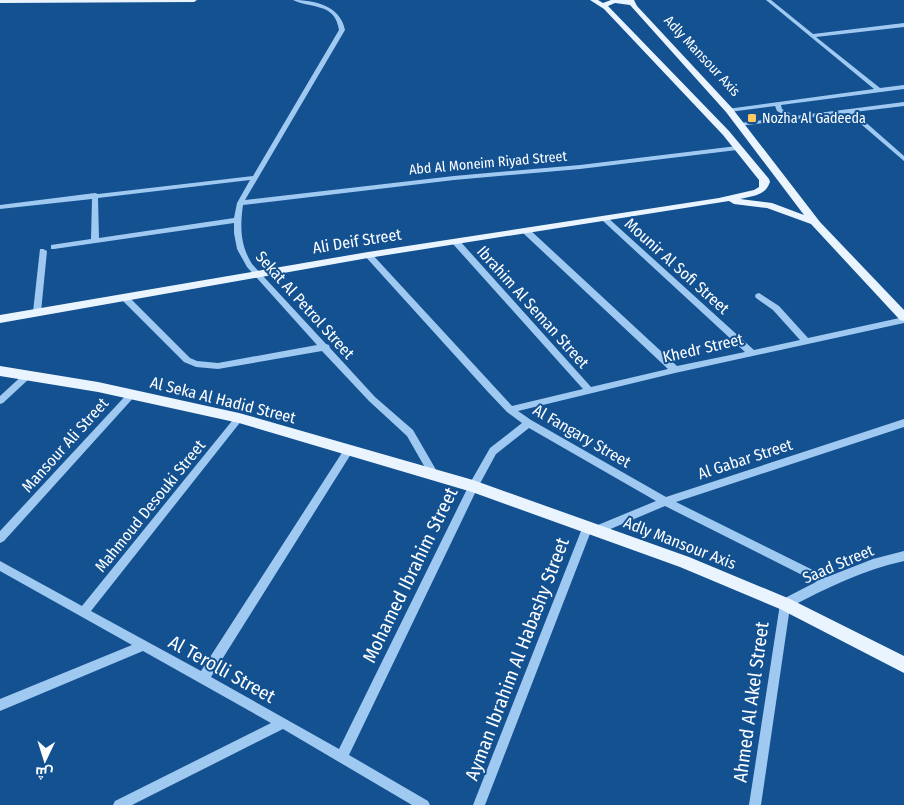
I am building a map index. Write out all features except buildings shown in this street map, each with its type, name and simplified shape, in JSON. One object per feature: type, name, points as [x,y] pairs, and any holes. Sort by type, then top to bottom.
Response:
[{"type":"main road","points":[[0,1],[194,0]]},
{"type":"main road","points":[[593,0],[603,6],[764,179],[764,186],[757,192],[719,201]]},
{"type":"main road","points":[[603,6],[614,1],[631,1]]},
{"type":"main road","name":"Adly Mansour Axis","points":[[631,1],[729,110],[816,224],[904,318]]},
{"type":"main road","points":[[719,201],[769,205],[801,216],[816,224]]},
{"type":"main road","name":"Ali Deif Street","points":[[0,319],[256,274],[719,201]]},
{"type":"main road","name":"Al Seka Al Hadid Street","points":[[0,371],[132,394],[240,418],[434,475]]},
{"type":"main road","name":"Adly Mansour Axis","points":[[434,475],[473,486],[684,562],[785,604],[904,665]]},
{"type":"street","name":"Sekat Al Petrol Street","points":[[296,0],[315,4],[330,10],[340,20],[342,30],[240,203],[236,230],[240,249],[243,259],[256,274],[372,399],[410,433],[434,475]]},
{"type":"street","points":[[768,0],[878,90]]},
{"type":"street","points":[[812,36],[904,25]]},
{"type":"street","points":[[729,110],[904,87]]},
{"type":"street","points":[[779,103],[778,108],[782,113],[795,118]]},
{"type":"street","points":[[740,125],[904,104]]},
{"type":"street","points":[[849,111],[904,159]]},
{"type":"street","name":"Abd Al Moneim Riyad Street","points":[[240,203],[454,178],[580,167],[737,148]]},
{"type":"street","points":[[0,206],[254,178]]},
{"type":"street","points":[[95,195],[95,241]]},
{"type":"street","name":"Mounir Al Sofi Street","points":[[605,219],[752,353]]},
{"type":"street","points":[[54,247],[237,220]]},
{"type":"street","points":[[526,232],[675,370]]},
{"type":"street","name":"Ibrahim Al Seman Street","points":[[456,242],[589,390]]},
{"type":"street","points":[[37,312],[43,251]]},
{"type":"street","name":"Al Fangary Street","points":[[368,256],[510,410],[528,423],[664,501],[826,582]]},
{"type":"street","points":[[124,296],[187,360],[196,364],[218,366],[326,348]]},
{"type":"street","points":[[759,296],[776,308],[806,340]]},
{"type":"street","name":"Khedr Street","points":[[510,410],[589,390],[904,318]]},
{"type":"street","points":[[0,401],[28,375]]},
{"type":"street","name":"Mansour Ali Street","points":[[0,538],[132,394]]},
{"type":"street","name":"Mahmoud Desouki Street","points":[[84,612],[240,418]]},
{"type":"street","name":"Mohamed Ibrahim Street","points":[[342,756],[473,486],[493,451],[528,423]]},
{"type":"street","name":"Al Gabar Street","points":[[592,528],[664,501],[904,423]]},
{"type":"street","points":[[203,678],[348,451]]},
{"type":"street","name":"Ayman Ibrahim Al Habashy Street","points":[[479,805],[592,528]]},
{"type":"street","name":"Saad Street","points":[[785,604],[826,582],[873,563],[904,556]]},
{"type":"street","name":"Al Terolli Street","points":[[0,566],[342,756],[424,805]]},
{"type":"street","name":"Ahmed Al Akel Street","points":[[755,805],[785,604]]},
{"type":"street","points":[[0,705],[143,646]]},
{"type":"street","points":[[119,805],[283,723]]},
{"type":"place","name":"Nozha Al Gadeeda","points":[[752,118]]}]
